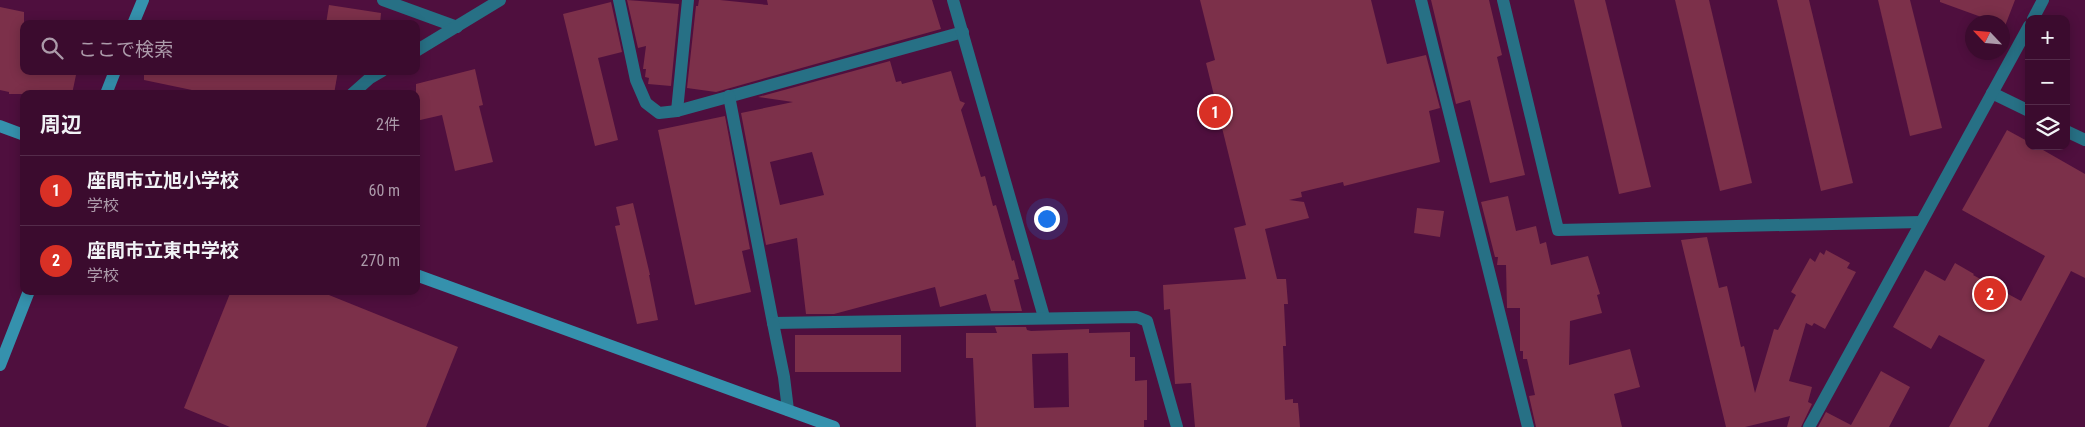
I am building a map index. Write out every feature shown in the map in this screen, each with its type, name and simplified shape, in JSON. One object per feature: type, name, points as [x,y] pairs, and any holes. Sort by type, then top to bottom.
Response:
[{"type":"street","points":[[135,20],[143,0]]},
{"type":"street","points":[[383,0],[457,27]]},
{"type":"street","points":[[420,49],[500,0]]},
{"type":"street","points":[[619,0],[636,80],[646,103],[659,114],[677,112],[963,32]]},
{"type":"street","points":[[677,112],[688,0]]},
{"type":"street","points":[[953,0],[1044,317]]},
{"type":"street","points":[[1421,0],[1528,427]]},
{"type":"street","points":[[1503,0],[1558,230],[1921,222]]},
{"type":"street","points":[[2035,15],[2043,0]]},
{"type":"street","points":[[1809,427],[2025,33]]},
{"type":"street","points":[[107,90],[113,75]]},
{"type":"street","points":[[356,90],[375,75]]},
{"type":"street","points":[[1992,92],[2025,109]]},
{"type":"street","points":[[729,96],[784,377],[788,410]]},
{"type":"street","points":[[0,126],[20,134]]},
{"type":"street","points":[[2070,133],[2085,140]]},
{"type":"street","points":[[420,276],[834,427]]},
{"type":"street","points":[[0,365],[27,295]]},
{"type":"street","points":[[772,323],[1044,317],[1136,317],[1147,321],[1177,427]]},
{"type":"building","points":[[627,0],[679,4],[671,86],[648,84],[649,78],[645,77],[646,69],[643,69],[646,46],[638,48]]},
{"type":"building","points":[[699,0],[720,0],[768,5],[767,0],[932,0],[941,29],[716,92],[687,88],[696,6],[698,6]]},
{"type":"building","points":[[1200,0],[1371,0],[1387,64],[1426,55],[1440,108],[1429,111],[1440,162],[1344,186],[1343,182],[1301,192],[1302,197],[1289,200],[1304,202],[1309,218],[1265,229],[1277,279],[1286,279],[1288,304],[1284,304],[1286,346],[1283,346],[1285,400],[1293,399],[1293,403],[1298,403],[1300,427],[1195,427],[1191,383],[1175,384],[1170,309],[1164,310],[1163,285],[1246,279],[1234,228],[1246,225],[1206,63],[1215,60]]},
{"type":"building","points":[[1431,0],[1489,0],[1502,55],[1497,57],[1525,175],[1490,183],[1470,100],[1456,104]]},
{"type":"building","points":[[1574,0],[1605,0],[1651,187],[1619,194]]},
{"type":"building","points":[[1675,0],[1709,0],[1752,183],[1720,191]]},
{"type":"building","points":[[1777,0],[1809,0],[1853,183],[1821,191]]},
{"type":"building","points":[[1878,0],[1910,0],[1942,128],[1910,136]]},
{"type":"building","points":[[1940,0],[2015,0],[2009,15],[1976,15],[1940,2]]},
{"type":"building","points":[[611,2],[622,52],[598,58],[618,140],[595,146],[563,14]]},
{"type":"building","points":[[329,5],[381,13],[380,20],[327,20]]},
{"type":"building","points":[[0,7],[24,12],[24,20],[20,20],[20,75],[76,75],[73,90],[20,90],[20,94],[9,94],[9,92],[0,90]]},
{"type":"building","points":[[890,61],[896,82],[901,81],[902,84],[951,71],[960,101],[965,103],[961,110],[981,177],[985,176],[993,206],[996,205],[1012,261],[1014,260],[1019,279],[1014,280],[1022,311],[991,311],[986,294],[940,307],[935,287],[834,314],[806,314],[797,238],[766,245],[741,113],[793,102],[758,97]],"holes":[[[812,152],[824,195],[780,205],[770,162]]]},
{"type":"building","points":[[475,69],[483,105],[479,106],[493,162],[455,171],[442,115],[420,120],[420,90],[416,90],[416,84]]},
{"type":"building","points":[[144,75],[337,75],[335,90],[192,90],[144,80]]},
{"type":"building","points":[[725,116],[750,249],[742,251],[751,292],[695,305],[658,130]]},
{"type":"building","points":[[2007,130],[2025,140],[2025,150],[2043,150],[2085,174],[2085,278],[2071,271],[1988,427],[1949,427],[1985,360],[1939,335],[1931,349],[1893,327],[1925,270],[1945,281],[1955,263],[2021,301],[2045,256],[1962,210]]},
{"type":"building","points":[[1508,196],[1516,231],[1536,226],[1540,244],[1546,242],[1551,265],[1588,256],[1600,294],[1597,295],[1602,313],[1570,321],[1569,365],[1630,349],[1640,387],[1614,394],[1622,427],[1536,427],[1529,396],[1535,395],[1527,359],[1523,359],[1523,351],[1520,351],[1520,308],[1507,308],[1506,265],[1497,265],[1498,257],[1495,257],[1481,202]]},
{"type":"building","points":[[633,203],[650,275],[658,320],[637,324],[615,226],[620,225],[616,207]]},
{"type":"building","points":[[1417,208],[1444,211],[1440,237],[1414,233]]},
{"type":"building","points":[[1707,237],[1719,288],[1727,286],[1741,347],[1744,346],[1755,393],[1774,329],[1778,330],[1796,295],[1791,292],[1810,258],[1815,262],[1820,252],[1824,255],[1826,250],[1850,263],[1847,268],[1856,272],[1825,329],[1814,323],[1812,326],[1806,323],[1789,381],[1812,387],[1808,402],[1812,404],[1801,427],[1787,427],[1790,416],[1745,427],[1726,427],[1681,240]]},
{"type":"building","points":[[229,295],[329,295],[458,347],[426,427],[230,427],[184,408]]},
{"type":"building","points":[[995,327],[1026,327],[1027,330],[1031,331],[1089,329],[1089,333],[1130,332],[1130,357],[1135,357],[1135,381],[1147,380],[1147,420],[1144,420],[1144,427],[976,427],[973,358],[966,358],[966,333],[997,333]],"holes":[[[1068,353],[1069,407],[1034,408],[1032,354]]]},
{"type":"building","points":[[795,335],[901,335],[901,372],[795,372]]},
{"type":"building","points":[[1881,371],[1910,387],[1889,427],[1818,427],[1826,412],[1851,425]]},
{"type":"place","name":"座間市立旭小学校","points":[[1215,112]]},
{"type":"place","name":"座間市立東中学校","points":[[1990,294]]}]
